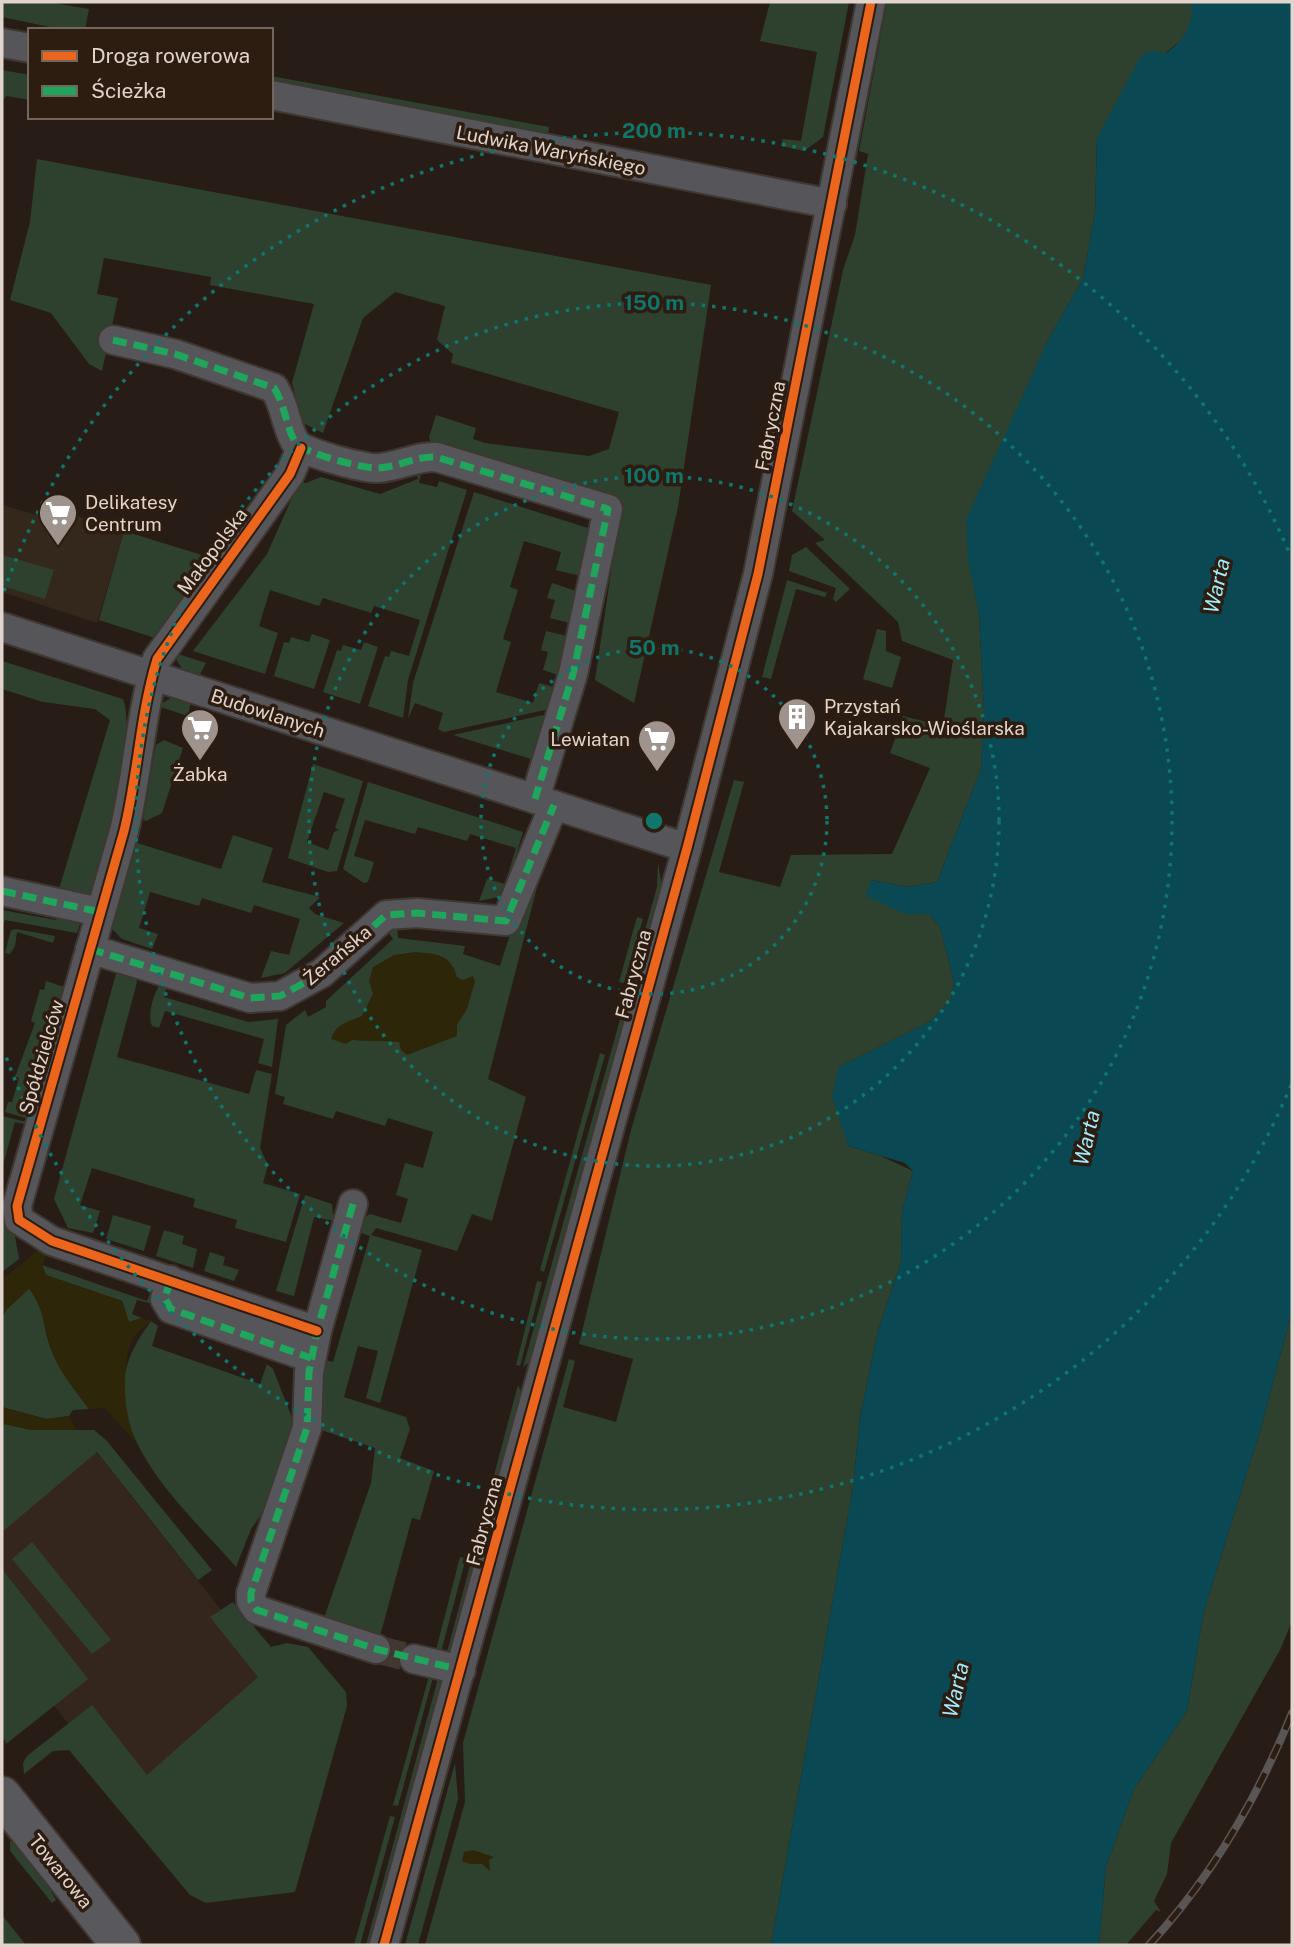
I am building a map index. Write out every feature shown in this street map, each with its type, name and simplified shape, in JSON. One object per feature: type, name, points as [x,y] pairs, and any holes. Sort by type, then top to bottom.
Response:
[{"type":"street","name":"Fabryczna","points":[[384,1945],[687,848],[758,574],[871,2]]},
{"type":"street","points":[[2,43],[28,48]]},
{"type":"street","name":"Ludwika Waryńskiego","points":[[273,95],[832,204]]},
{"type":"street","points":[[113,340],[175,354],[274,388],[285,407],[292,435],[301,448],[367,468],[389,466],[416,457],[436,457],[608,509],[544,802]]},
{"type":"street","name":"Małopolska","points":[[152,676],[164,645],[290,474],[301,448]]},
{"type":"street","name":"Budowlanych","points":[[2,627],[687,848]]},
{"type":"street","name":"Spółdzielców","points":[[152,676],[131,802],[17,1206],[19,1220],[52,1241],[317,1331]]},
{"type":"street","name":"Żerańska","points":[[90,949],[250,998],[279,996],[322,973],[386,915],[417,913],[506,921],[544,802]]},
{"type":"street","points":[[2,891],[100,912]]},
{"type":"street","points":[[353,1204],[311,1358],[307,1428],[251,1592],[251,1601],[257,1609],[376,1649]]},
{"type":"street","points":[[170,1280],[165,1299],[172,1309],[311,1358]]},
{"type":"street","points":[[414,1658],[461,1670]]},
{"type":"street","name":"Towarowa","points":[[2,1796],[121,1945]]},
{"type":"shaded area","points":[[40,504],[124,531],[97,623],[2,592],[2,505],[37,515]]},
{"type":"shaded area","points":[[87,1440],[277,1681],[127,1799],[2,1639],[2,1508]]},
{"type":"green space","points":[[2,2],[48,2],[89,9],[85,28],[54,28],[2,17]]},
{"type":"green space","points":[[770,2],[849,2],[823,137],[804,151],[781,146],[783,139],[801,141],[817,52],[760,41]]},
{"type":"green space","points":[[887,2],[1202,2],[1199,26],[1164,54],[1097,138],[1095,213],[1083,278],[1047,342],[968,556],[979,614],[984,712],[981,769],[937,882],[907,887],[872,880],[905,914],[929,914],[940,927],[954,982],[951,1000],[931,1021],[839,1067],[848,1146],[881,1156],[913,1171],[902,1211],[901,1262],[878,1331],[860,1417],[853,1487],[771,1945],[425,1945],[465,1802],[463,1743],[569,1359],[575,1361],[563,1407],[616,1422],[633,1359],[579,1344],[631,1130],[734,780],[744,782],[719,872],[780,887],[791,855],[892,854],[930,768],[890,753],[903,716],[943,726],[953,660],[902,641],[898,622],[815,543],[825,540],[792,511],[843,270],[855,235],[868,154],[859,151]]},
{"type":"green space","points":[[2,70],[28,75],[28,100],[7,96],[2,100]]},
{"type":"green space","points":[[273,76],[549,127],[548,134],[273,82]]},
{"type":"green space","points":[[37,159],[711,285],[678,507],[634,703],[595,680],[620,512],[436,457],[429,437],[436,415],[476,428],[473,439],[485,443],[589,456],[609,449],[619,412],[451,363],[453,354],[437,340],[445,306],[395,292],[363,318],[323,433],[303,423],[292,383],[314,304],[210,285],[211,277],[104,258],[97,294],[118,298],[102,371],[89,364],[51,313],[10,300],[30,222]]},
{"type":"green space","points":[[423,464],[419,483],[437,487],[439,481],[467,490],[408,680],[403,718],[368,706],[385,656],[389,657],[391,651],[409,656],[420,620],[374,606],[371,613],[323,598],[319,606],[270,590],[259,626],[278,633],[265,674],[193,651],[267,554],[299,482],[306,483],[321,477],[380,494],[418,479],[414,466]]},
{"type":"green space","points":[[474,492],[591,529],[580,576],[556,570],[561,552],[524,541],[510,587],[518,590],[503,639],[511,642],[496,692],[533,703],[539,683],[554,687],[550,709],[444,732],[438,729],[443,713],[415,703],[408,719],[413,683]]},
{"type":"green space","points":[[124,531],[205,556],[209,561],[205,573],[155,638],[99,620]]},
{"type":"green space","points":[[806,547],[850,589],[836,602],[833,599],[836,588],[789,571],[792,555]]},
{"type":"green space","points":[[2,555],[54,570],[45,599],[2,586]]},
{"type":"green space","points":[[787,580],[827,593],[825,597],[796,589],[771,679],[762,677]]},
{"type":"green space","points":[[552,583],[576,591],[570,623],[550,618],[555,600],[547,598]]},
{"type":"green space","points":[[877,629],[886,631],[886,651],[901,657],[892,688],[863,679]]},
{"type":"green space","points":[[546,631],[567,636],[558,675],[543,670],[548,652],[541,650]]},
{"type":"green space","points":[[312,634],[330,640],[314,689],[274,676],[284,642],[289,643],[291,637],[309,642]]},
{"type":"green space","points":[[364,642],[378,647],[360,704],[323,692],[337,650],[341,651],[343,645],[361,650]]},
{"type":"green space","points":[[172,652],[206,663],[199,676],[182,669]]},
{"type":"green space","points":[[2,661],[123,699],[126,740],[122,767],[91,897],[59,889],[110,720],[95,709],[43,702],[2,689]]},
{"type":"green space","points":[[174,696],[191,701],[188,716],[157,706]]},
{"type":"green space","points":[[548,714],[531,759],[453,735]]},
{"type":"green space","points":[[164,740],[183,748],[162,813],[146,821],[143,819],[156,745]]},
{"type":"green space","points":[[313,764],[363,781],[337,871],[328,872],[288,858]],"holes":[[[324,792],[345,799],[335,828],[339,830],[334,832],[328,850],[307,842]]]},
{"type":"green space","points":[[368,782],[523,832],[509,879],[499,897],[479,901],[487,879],[505,884],[516,848],[470,834],[467,841],[418,827],[415,834],[365,820],[354,856],[374,862],[368,882],[364,883],[343,869]]},
{"type":"green space","points":[[233,835],[273,848],[262,882],[320,897],[309,908],[315,914],[344,923],[285,973],[261,978],[271,951],[289,955],[300,919],[254,905],[251,913],[202,898],[199,906],[150,892],[139,928],[158,934],[152,949],[122,939],[111,928],[137,843],[221,869]]},
{"type":"green space","points":[[549,840],[488,1079],[526,1097],[492,1221],[472,1214],[457,1251],[376,1228],[371,1235],[422,1250],[380,1403],[366,1398],[378,1351],[358,1346],[344,1397],[406,1417],[410,1429],[400,1458],[434,1471],[420,1520],[412,1518],[379,1640],[324,1618],[371,1483],[375,1448],[315,1428],[317,1358],[333,1362],[370,1236],[355,1231],[360,1220],[370,1214],[401,1223],[408,1199],[396,1195],[405,1163],[423,1168],[433,1132],[388,1118],[385,1126],[336,1111],[333,1119],[283,1104],[285,1097],[275,1094],[286,1025],[305,1010],[308,1017],[326,1007],[326,1001],[393,939],[385,927],[397,923],[398,938],[465,946],[463,954],[500,966],[511,931]]},
{"type":"green space","points":[[658,863],[662,888],[531,1361],[523,1367],[657,887]]},
{"type":"green space","points":[[2,910],[56,920],[59,914],[82,918],[77,933],[5,920],[2,928]]},
{"type":"green space","points":[[637,917],[643,919],[624,983],[619,982]]},
{"type":"green space","points":[[11,930],[55,936],[53,943],[17,932],[15,946],[10,954],[5,953]]},
{"type":"green space","points":[[117,970],[135,976],[137,982],[117,1057],[249,1094],[256,1070],[272,1074],[260,1148],[268,1165],[263,1183],[300,1194],[286,1242],[235,1228],[237,1220],[193,1207],[195,1199],[92,1168],[80,1205],[100,1211],[93,1233],[68,1228],[54,1199]]},
{"type":"green space","points":[[46,981],[64,987],[29,1119],[5,1112],[8,1102],[12,1102],[19,1078],[15,1077],[35,1023],[31,1021],[40,989],[44,990]]},
{"type":"green space","points":[[163,981],[168,982],[164,997],[248,1022],[278,1019],[272,1067],[258,1063],[264,1039],[165,1011],[159,1028],[152,1026],[152,1002]]},
{"type":"green space","points":[[600,1053],[605,1055],[544,1272],[540,1270]]},
{"type":"green space","points":[[2,1116],[33,1126],[15,1122],[2,1168]]},
{"type":"green space","points":[[305,1195],[332,1204],[334,1221],[314,1217],[294,1296],[276,1291]]},
{"type":"green space","points":[[2,1196],[12,1199],[10,1209],[19,1259],[2,1272]]},
{"type":"green space","points":[[113,1215],[151,1226],[144,1251],[106,1239]]},
{"type":"green space","points":[[164,1230],[184,1236],[182,1244],[197,1249],[193,1268],[156,1256]]},
{"type":"green space","points":[[210,1252],[225,1257],[223,1265],[239,1270],[234,1281],[204,1271]]},
{"type":"green space","points":[[42,1265],[147,1301],[153,1286],[154,1304],[137,1300],[132,1314],[142,1318],[129,1322],[122,1301],[46,1275]]},
{"type":"green space","points":[[537,1281],[542,1282],[520,1366],[516,1365]]},
{"type":"green space","points":[[29,1288],[39,1305],[57,1361],[89,1409],[73,1410],[69,1416],[46,1419],[2,1407],[2,1319],[6,1310]]},
{"type":"green space","points":[[1292,1311],[1292,1621],[1280,1650],[1171,1843],[1167,1874],[1154,1901],[1161,1912],[1156,1910],[1126,1945],[1099,1945],[1106,1867],[1134,1789],[1187,1711],[1204,1611],[1261,1428]]},
{"type":"green space","points":[[151,1321],[158,1326],[152,1346],[260,1384],[267,1364],[273,1369],[294,1423],[270,1502],[251,1529],[236,1567],[172,1495],[151,1468],[135,1439],[125,1409],[124,1379],[134,1348]]},
{"type":"green space","points":[[518,1385],[522,1394],[453,1650],[447,1652]]},
{"type":"green space","points":[[5,1424],[32,1430],[94,1430],[106,1440],[212,1570],[198,1580],[97,1452],[2,1532],[2,1427]]},
{"type":"green space","points":[[32,1542],[111,1640],[92,1654],[12,1559]]},
{"type":"green space","points":[[460,1557],[466,1558],[441,1652],[436,1650]]},
{"type":"green space","points":[[2,1569],[88,1679],[6,1744],[2,1735]]},
{"type":"green space","points":[[233,1602],[271,1647],[287,1643],[308,1647],[346,1692],[347,1706],[295,1892],[206,1903],[190,1895],[69,1750],[53,1751],[24,1774],[23,1763],[27,1756],[92,1705],[147,1775],[258,1677],[210,1617]]},
{"type":"green space","points":[[431,1669],[435,1670],[398,1806],[393,1805]]},
{"type":"green space","points":[[440,1671],[445,1677],[372,1945],[366,1945]]},
{"type":"green space","points":[[455,1763],[458,1799],[418,1945],[405,1945]]},
{"type":"green space","points":[[390,1816],[395,1817],[360,1945],[354,1945]]},
{"type":"green space","points":[[17,1834],[56,1900],[52,1903],[10,1851],[10,1842]]},
{"type":"green space","points":[[2,1915],[26,1945],[2,1945]]},
{"type":"sand","points":[[415,952],[441,956],[451,963],[457,977],[463,980],[473,976],[475,981],[467,1009],[457,1025],[457,1036],[407,1055],[401,1050],[399,1042],[352,1040],[346,1044],[331,1039],[339,1026],[362,1016],[373,994],[369,981],[373,967],[394,955]]},
{"type":"sand","points":[[42,1247],[49,1249],[42,1265],[46,1275],[122,1301],[129,1322],[142,1318],[151,1321],[133,1337],[126,1365],[126,1406],[136,1443],[105,1408],[89,1409],[68,1380],[54,1357],[41,1310],[29,1289],[6,1310],[2,1319],[2,1280]]},
{"type":"sand","points":[[2,1407],[46,1419],[69,1416],[77,1430],[32,1430],[5,1424],[2,1427]]},
{"type":"sand","points":[[473,1850],[494,1857],[489,1860],[490,1871],[482,1864],[462,1861],[464,1852]]},
{"type":"water","name":"Warta","points":[[1192,2],[1292,2],[1292,1311],[1261,1428],[1204,1611],[1187,1711],[1134,1789],[1106,1867],[1099,1945],[771,1945],[853,1487],[860,1417],[878,1331],[901,1262],[902,1211],[913,1171],[905,1163],[848,1146],[832,1096],[839,1067],[931,1021],[951,1000],[954,982],[940,927],[929,914],[905,914],[866,896],[871,880],[907,887],[937,882],[981,769],[984,712],[979,614],[968,560],[966,520],[1047,342],[1083,278],[1095,213],[1097,138],[1141,56],[1153,50],[1164,54],[1183,38],[1191,19]]},
{"type":"tunnel","points":[[376,1649],[414,1659]]},
{"type":"railway","points":[[1149,1945],[1193,1892],[1231,1835],[1264,1775],[1292,1713]]},
{"type":"marked path","points":[[113,340],[175,354],[274,388],[296,443],[322,456],[378,468],[436,457],[608,509],[573,674],[535,799]]},
{"type":"marked path","points":[[90,949],[250,998],[280,996],[322,973],[386,915],[417,913],[506,921],[554,805]]},
{"type":"marked path","points":[[2,891],[100,912]]},
{"type":"marked path","points":[[353,1204],[317,1331],[309,1372],[307,1428],[251,1593],[251,1601],[257,1610],[376,1649],[461,1670]]},
{"type":"marked path","points":[[170,1280],[165,1299],[171,1309],[311,1358]]},
{"type":"cycle path","points":[[384,1945],[687,848],[758,574],[871,2]]},
{"type":"cycle path","points":[[301,448],[290,474],[157,659],[124,831],[17,1206],[19,1220],[52,1241],[317,1331]]},
{"type":"place","name":"Delikatesy Centrum","points":[[58,547]]},
{"type":"place","name":"Przystań Kajakarsko-Wioślarska","points":[[797,751]]},
{"type":"place","name":"Żabka","points":[[200,762]]},
{"type":"place","name":"Lewiatan","points":[[657,773]]}]
